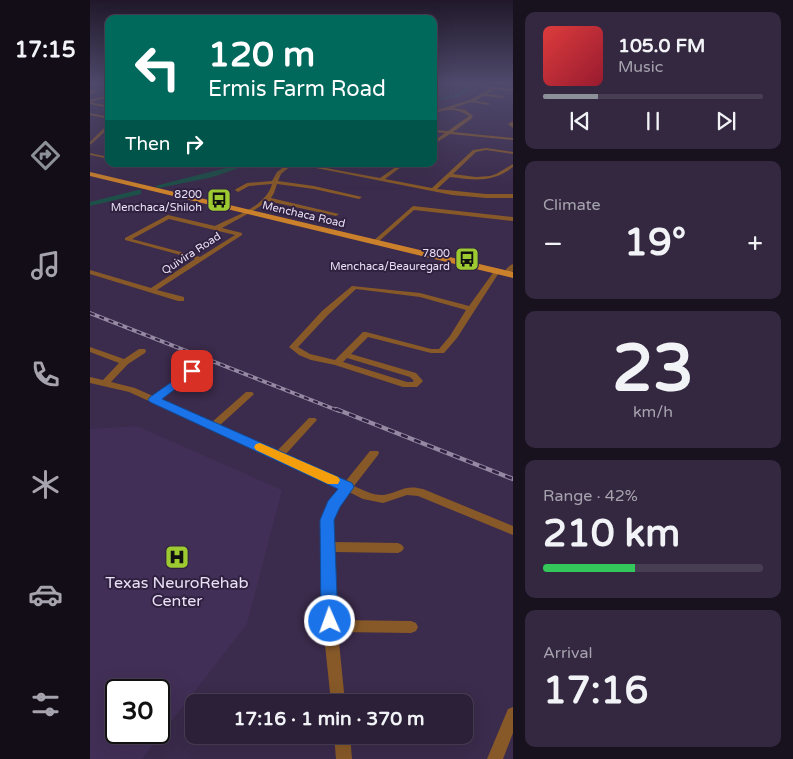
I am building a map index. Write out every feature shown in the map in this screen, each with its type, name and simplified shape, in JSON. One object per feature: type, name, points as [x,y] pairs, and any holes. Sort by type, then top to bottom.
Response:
[{"type":"main road","name":"Menchaca Road","points":[[90,174],[510,274]]},
{"type":"street","points":[[437,141],[470,117]]},
{"type":"street","points":[[513,122],[510,124],[513,127]]},
{"type":"street","points":[[90,140],[99,130],[105,128]]},
{"type":"street","points":[[99,130],[105,128]]},
{"type":"street","points":[[90,144],[105,130]]},
{"type":"street","points":[[437,131],[513,140]]},
{"type":"street","points":[[433,190],[475,151],[486,149],[513,153]]},
{"type":"street","points":[[90,154],[105,157]]},
{"type":"street","points":[[450,174],[477,178],[495,177],[502,175],[513,165]]},
{"type":"street","points":[[217,228],[268,199],[280,172],[287,167]]},
{"type":"street","points":[[313,167],[433,190],[469,195],[513,196]]},
{"type":"street","points":[[380,180],[399,167]]},
{"type":"street","points":[[238,190],[249,184],[296,184],[359,197]]},
{"type":"street","points":[[268,199],[336,214]]},
{"type":"street","points":[[375,242],[413,208],[513,219]]},
{"type":"street","points":[[201,258],[127,239],[168,217],[240,234]]},
{"type":"street","name":"Quivira Road","points":[[152,290],[240,234]]},
{"type":"street","points":[[510,274],[513,266]]},
{"type":"street","points":[[337,363],[366,334],[431,351],[441,351],[450,342],[497,271]]},
{"type":"street","points":[[90,272],[181,299]]},
{"type":"street","points":[[345,355],[413,375],[419,380],[414,385],[406,385],[304,354],[293,347],[352,288],[420,295],[471,309]]},
{"type":"street","points":[[90,350],[125,362]]},
{"type":"street","points":[[105,383],[125,362],[142,351]]},
{"type":"street","points":[[154,400],[192,371]]},
{"type":"street","points":[[90,380],[132,390],[347,487],[379,499],[408,491],[419,492],[513,531]]},
{"type":"street","points":[[213,426],[249,394]]},
{"type":"street","points":[[279,456],[312,420]]},
{"type":"street","points":[[337,694],[330,626],[327,520],[333,504],[374,453]]},
{"type":"street","points":[[328,547],[398,548]]},
{"type":"street","points":[[330,626],[411,628]]},
{"type":"street","points":[[495,759],[513,714]]},
{"type":"street","points":[[343,744],[344,759]]},
{"type":"shaded area","name":"Texas NeuroRehab Center","points":[[137,426],[282,490],[247,624],[193,694],[185,694],[185,704],[170,723],[170,679],[105,679],[105,744],[154,744],[142,759],[90,759],[90,429]]},
{"type":"waterway","points":[[159,186],[237,167]]},
{"type":"waterway","points":[[90,204],[138,192]]},
{"type":"railway","points":[[90,313],[339,411]]},
{"type":"railway","points":[[336,409],[513,479]]},
{"type":"slow traffic","points":[[260,447],[333,480]]},
{"type":"place","name":"8200 Menchaca/Shiloh","points":[[219,200]]},
{"type":"place","name":"7800 Menchaca/Beauregard","points":[[467,259]]},
{"type":"place","name":"Texas NeuroRehab Center","points":[[177,557]]},
{"type":"route","points":[[192,371],[154,400],[347,487],[333,504],[327,520],[330,621]]}]
